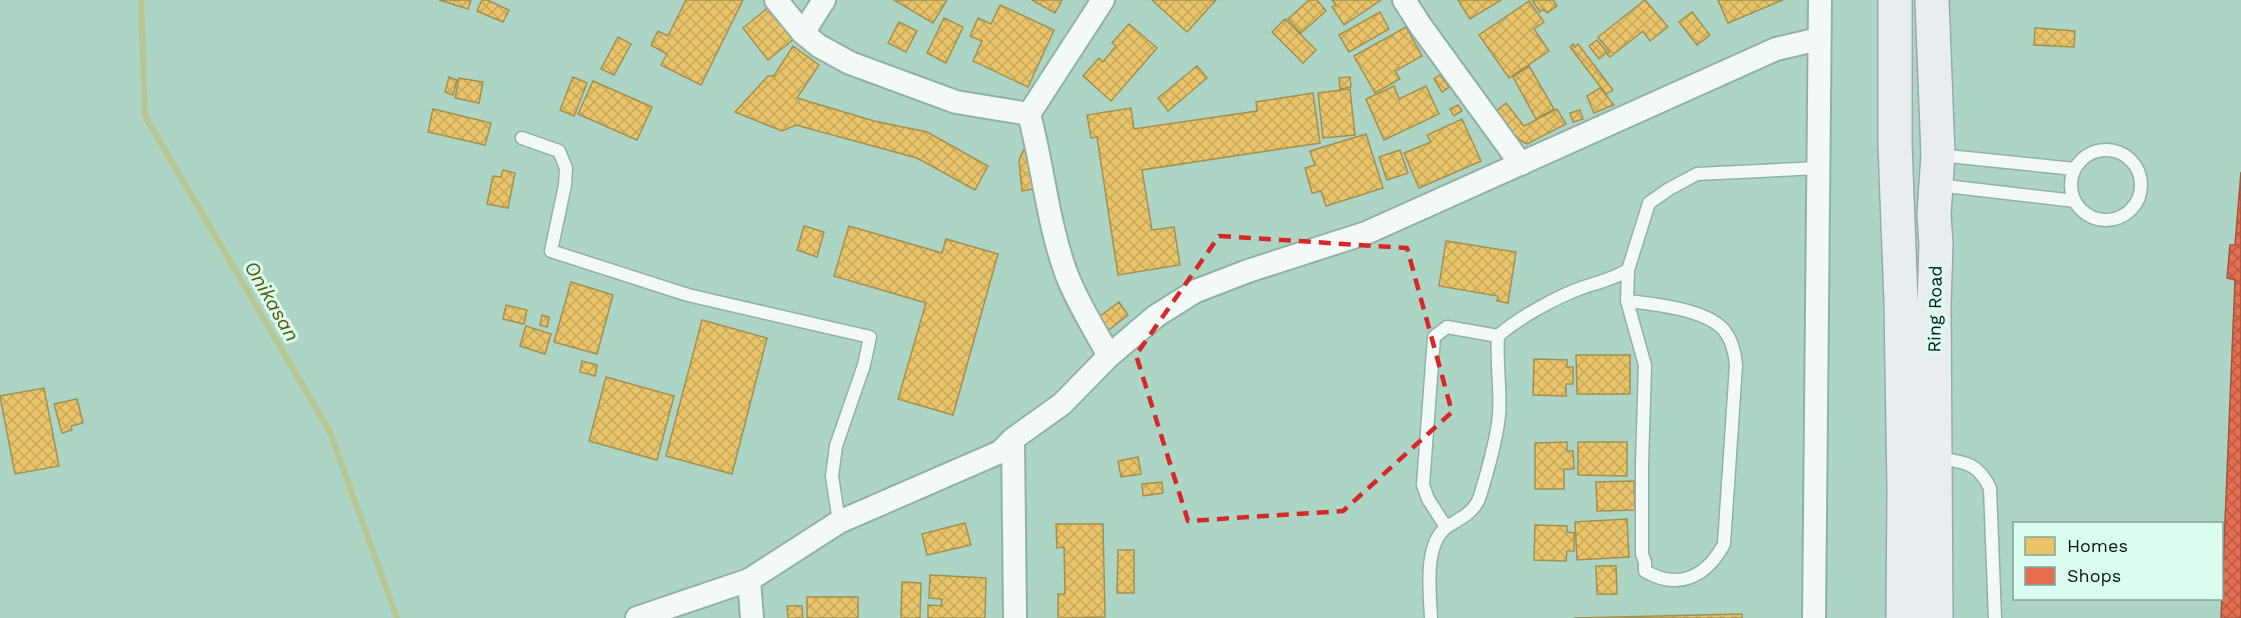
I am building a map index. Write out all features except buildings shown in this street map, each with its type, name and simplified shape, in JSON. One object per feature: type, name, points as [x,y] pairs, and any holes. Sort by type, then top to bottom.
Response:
[{"type":"main road","name":"Ring Road","points":[[1894,0],[1894,144],[1901,302],[1903,432],[1903,618]]},
{"type":"main road","name":"Ring Road","points":[[1932,0],[1937,170],[1934,214],[1936,244],[1934,304],[1936,618]]},
{"type":"street","points":[[776,0],[803,33],[819,46],[850,63],[956,102],[1029,114]]},
{"type":"street","points":[[803,33],[824,0]]},
{"type":"street","points":[[1103,0],[1029,114],[1040,155],[1047,207],[1065,272],[1109,356]]},
{"type":"street","points":[[1404,0],[1521,164]]},
{"type":"street","points":[[1814,618],[1820,0]]},
{"type":"street","points":[[637,618],[749,580],[839,522],[1000,453],[1013,440],[1062,404],[1109,356],[1156,316],[1196,291],[1248,271],[1366,234],[1776,49],[1819,39]]},
{"type":"street","points":[[1013,440],[1015,618]]},
{"type":"street","points":[[749,580],[752,618]]},
{"type":"lane","points":[[522,138],[559,151],[566,168],[565,185],[551,251],[688,295],[870,337],[864,365],[836,446],[832,476],[839,522]]},
{"type":"lane","points":[[2111,150],[2125,155],[2136,165],[2141,180],[2140,195],[2133,208],[2121,217],[2107,220],[2092,217],[2082,211],[2074,201],[2071,179],[2075,169],[2084,157],[2096,151],[2111,150]]},
{"type":"lane","points":[[1627,301],[1662,305],[1710,320],[1722,328],[1728,336],[1735,355],[1724,544],[1719,554],[1704,570],[1687,579],[1666,580],[1645,571],[1642,554],[1645,365],[1627,301],[1628,270],[1648,203],[1697,174],[1818,168]]},
{"type":"lane","points":[[1937,170],[2075,169]]},
{"type":"lane","points":[[1937,170],[2074,201]]},
{"type":"lane","points":[[1431,618],[1429,568],[1436,540],[1446,528],[1466,517],[1479,499],[1499,415],[1498,336],[1514,322],[1582,288],[1613,279],[1628,270]]},
{"type":"lane","points":[[1446,528],[1428,499],[1423,485],[1434,337],[1447,327],[1498,336]]},
{"type":"lane","points":[[1935,458],[1970,464],[1981,474],[1990,488],[1995,618]]},
{"type":"highlighted area","points":[[1219,236],[1407,248],[1452,412],[1343,511],[1188,521],[1136,355]]},
{"type":"waterway","name":"Onikasan","points":[[141,0],[145,116],[330,432],[397,618]]}]
